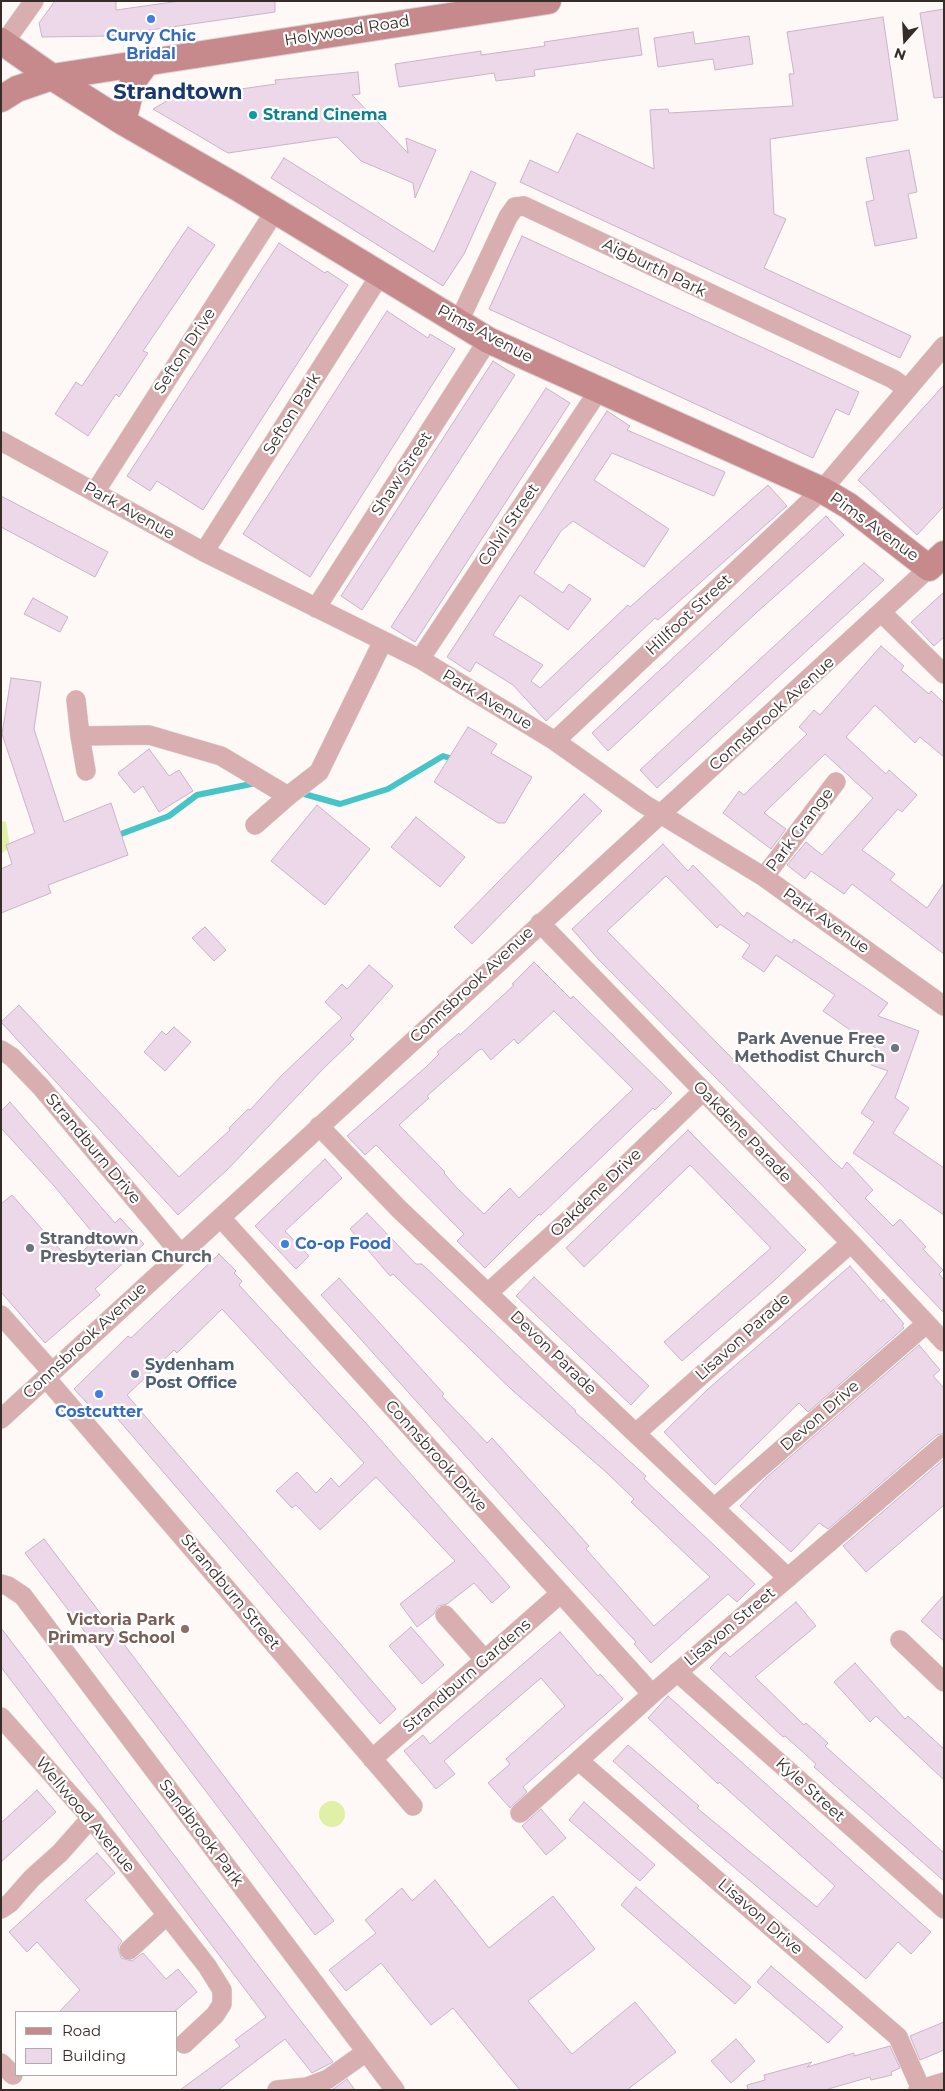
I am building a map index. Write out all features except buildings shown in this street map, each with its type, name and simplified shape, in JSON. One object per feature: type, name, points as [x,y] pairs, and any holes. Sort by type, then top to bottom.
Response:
[{"type":"street","points":[[3,42],[34,1]]},
{"type":"street","name":"Holywood Road","points":[[1,99],[17,89],[52,77],[548,1]]},
{"type":"street","name":"Pims Avenue","points":[[3,42],[52,77],[123,122],[275,211],[488,340],[822,490],[936,561]]},
{"type":"street","points":[[123,122],[132,81],[147,62]]},
{"type":"street","name":"Aigburth Park","points":[[459,321],[508,217],[515,207],[524,206],[893,379],[907,389]]},
{"type":"street","name":"Sefton Drive","points":[[95,492],[275,211]]},
{"type":"street","name":"Sefton Park","points":[[204,552],[380,276]]},
{"type":"street","name":"Shaw Street","points":[[316,608],[488,340]]},
{"type":"street","points":[[822,490],[944,346]]},
{"type":"street","name":"Colvil Street","points":[[420,659],[598,390]]},
{"type":"street","name":"Park Avenue","points":[[1,441],[204,552],[420,659],[555,740],[662,814],[764,877],[944,1006]]},
{"type":"street","name":"Hillfoot Street","points":[[555,740],[822,490]]},
{"type":"street","name":"Connsbrook Avenue","points":[[1,1419],[540,922],[662,814],[882,613],[936,561]]},
{"type":"street","points":[[882,613],[944,674]]},
{"type":"street","points":[[255,825],[319,772],[383,641]]},
{"type":"street","points":[[76,700],[86,771]]},
{"type":"street","points":[[80,736],[149,735],[221,756],[288,796]]},
{"type":"street","name":"Park Grange","points":[[764,877],[836,782]]},
{"type":"street","name":"Oakdene Parade","points":[[540,922],[702,1092],[851,1243],[944,1342]]},
{"type":"street","name":"Strandburn Drive","points":[[1,1050],[12,1057],[41,1087],[180,1253]]},
{"type":"street","name":"Oakdene Drive","points":[[489,1292],[574,1215],[702,1092]]},
{"type":"street","name":"Devon Parade","points":[[319,1126],[399,1209],[489,1292],[788,1578]]},
{"type":"street","name":"Connsbrook Drive","points":[[221,1218],[652,1694]]},
{"type":"street","name":"Lisavon Parade","points":[[636,1433],[851,1243]]},
{"type":"street","name":"Strandburn Street","points":[[1,1315],[49,1375],[372,1760],[413,1806]]},
{"type":"street","name":"Devon Drive","points":[[714,1508],[926,1324]]},
{"type":"street","name":"Lisavon Street","points":[[520,1813],[677,1672],[944,1444]]},
{"type":"street","name":"Sandbrook Park","points":[[1,1584],[8,1586],[23,1596],[395,2090]]},
{"type":"street","name":"Strandburn Gardens","points":[[372,1760],[561,1593]]},
{"type":"street","points":[[446,1615],[485,1660]]},
{"type":"street","points":[[900,1640],[944,1682]]},
{"type":"street","name":"Kyle Street","points":[[677,1672],[944,1909]]},
{"type":"street","name":"Wellwood Avenue","points":[[1,1717],[91,1818],[207,1966],[222,1990],[222,2004],[215,2015],[184,2044]]},
{"type":"street","name":"Lisavon Drive","points":[[579,1760],[898,2037],[919,2089]]},
{"type":"street","points":[[1,1909],[10,1904],[32,1878],[60,1853],[91,1818]]},
{"type":"street","points":[[130,1950],[166,1916]]},
{"type":"street","points":[[277,2090],[307,2088],[328,2079],[366,2052]]},
{"type":"street","points":[[919,2089],[944,2082]]},
{"type":"green space","points":[[1,821],[6,822],[10,847],[1,854]]},
{"type":"green space","points":[[332,1801],[341,1805],[345,1814],[341,1823],[332,1827],[323,1823],[319,1814],[323,1805]]},
{"type":"waterway","points":[[297,792],[340,804],[388,789],[443,756],[456,760]]},
{"type":"waterway","points":[[113,837],[169,816],[197,795],[256,783]]},
{"type":"place","name":"Curvy Chic Bridal","points":[[151,19]]},
{"type":"place","name":"Strand Cinema","points":[[253,115]]},
{"type":"place","name":"Park Avenue Free Methodist Church","points":[[895,1048]]},
{"type":"place","name":"Co-op Food","points":[[285,1244]]},
{"type":"place","name":"Strandtown Presbyterian Church","points":[[30,1248]]},
{"type":"place","name":"Sydenham Post Office","points":[[135,1374]]},
{"type":"place","name":"Costcutter","points":[[99,1394]]},
{"type":"place","name":"Victoria Park Primary School","points":[[185,1629]]},
{"type":"district","name":"Strandtown","points":[[178,93]]}]
